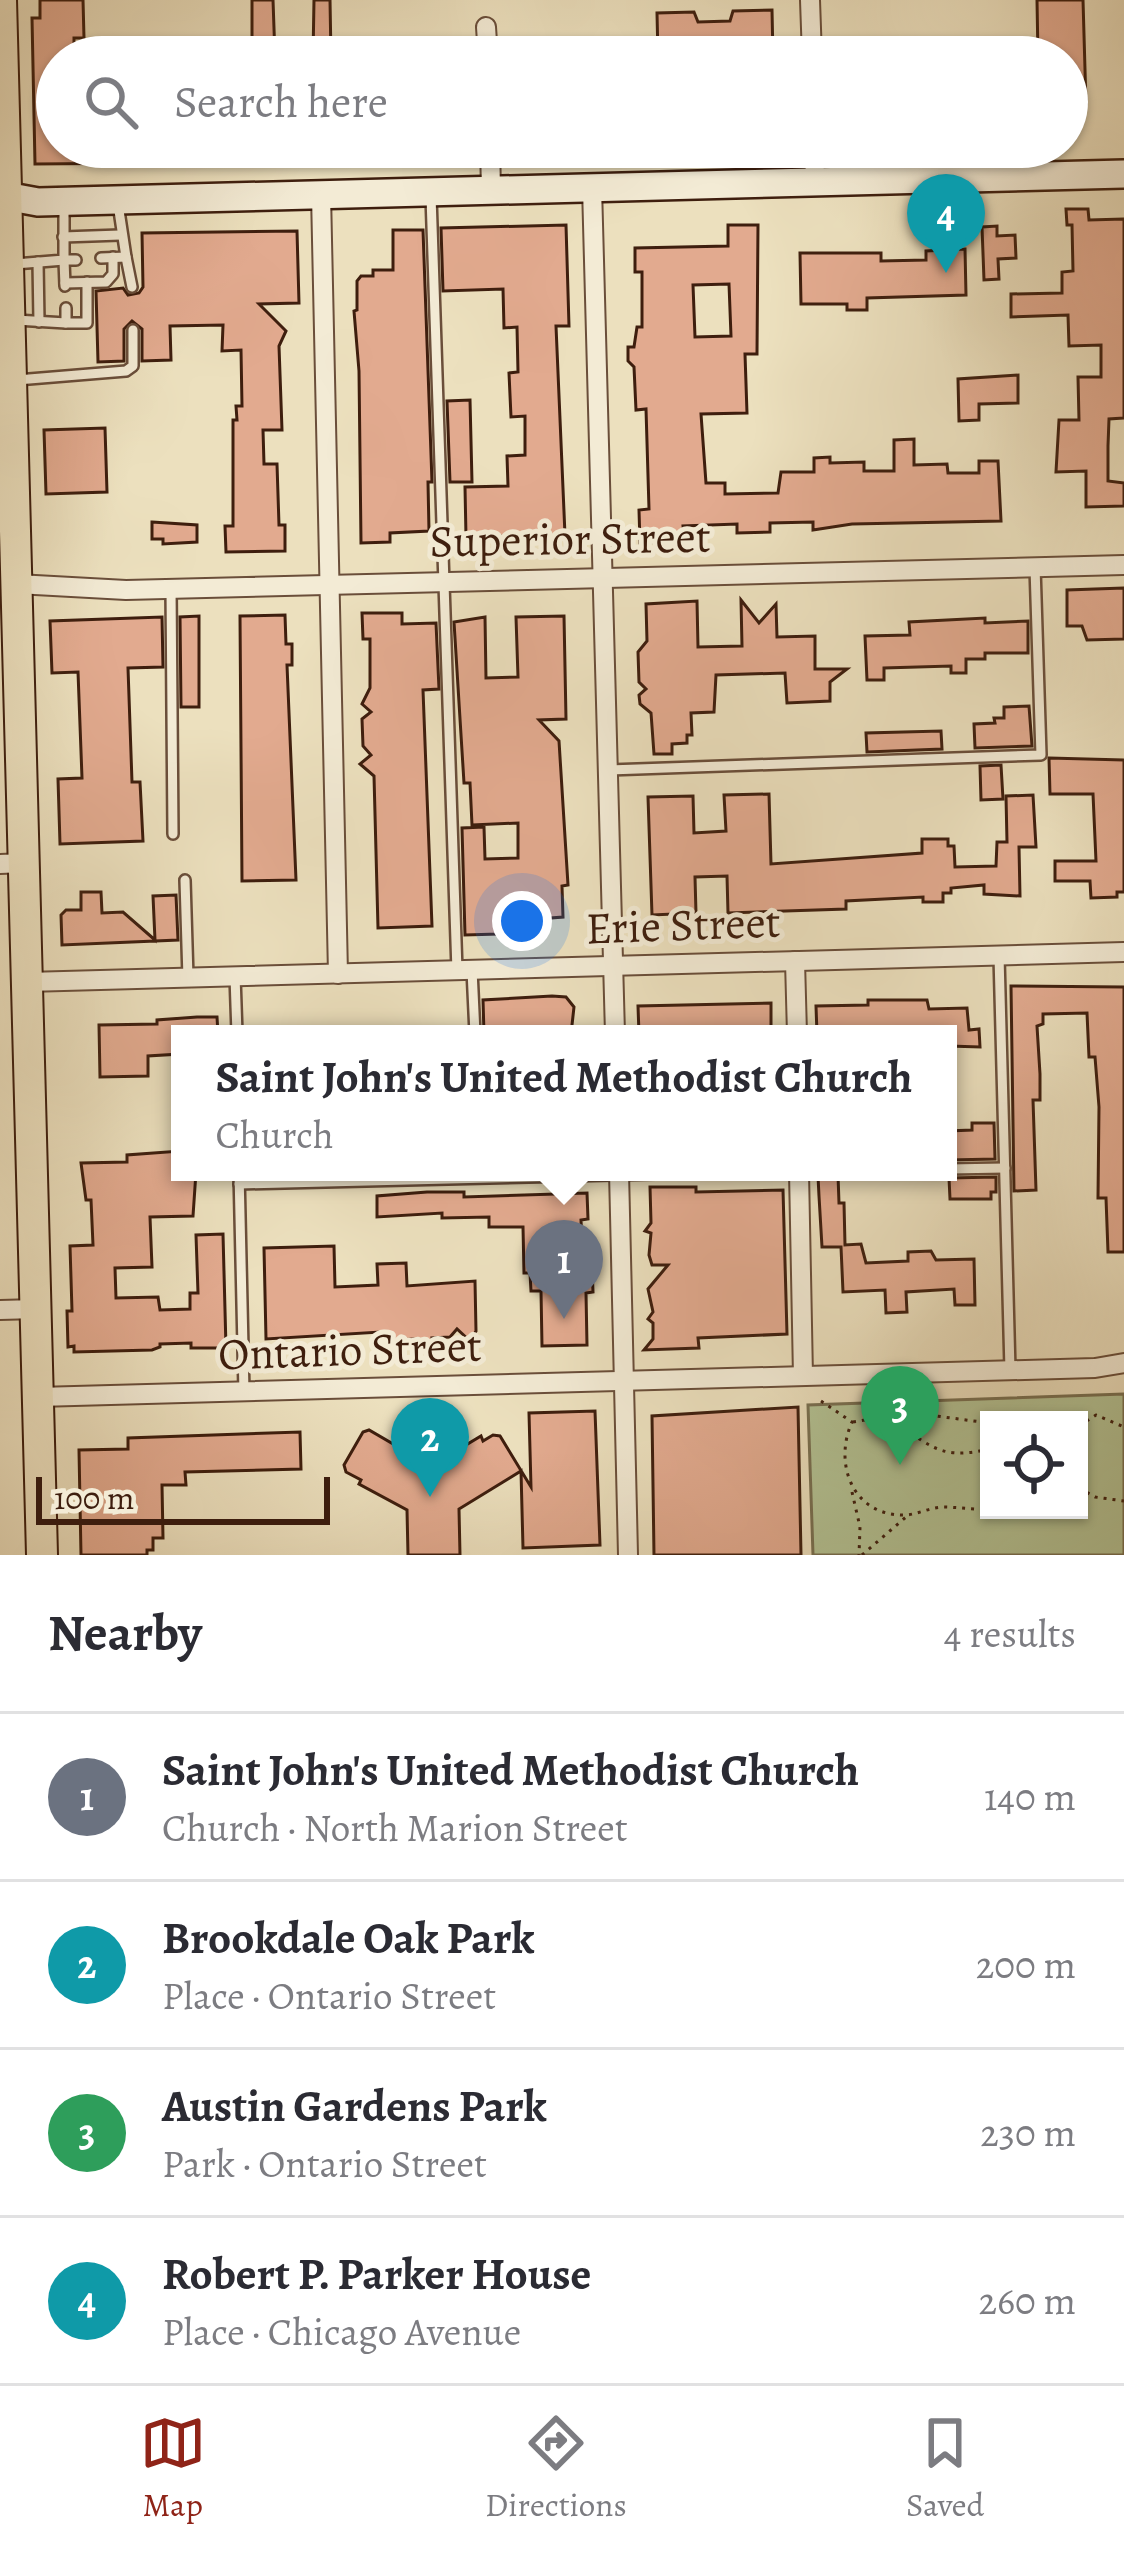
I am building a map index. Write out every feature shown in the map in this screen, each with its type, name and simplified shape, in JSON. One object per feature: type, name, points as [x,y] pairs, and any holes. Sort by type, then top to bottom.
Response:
[{"type":"main road","points":[[1,0],[3,196],[23,263],[25,321],[12,380],[17,584],[12,864],[27,982],[42,1555]]},
{"type":"main road","points":[[3,196],[118,200],[1124,174]]},
{"type":"street","points":[[810,0],[811,36]]},
{"type":"street","points":[[486,27],[487,36]]},
{"type":"street","points":[[490,168],[491,189]]},
{"type":"street","points":[[815,168],[815,181]]},
{"type":"street","points":[[592,187],[615,1025]]},
{"type":"street","points":[[321,194],[338,974]]},
{"type":"street","name":"Superior Street","points":[[17,584],[126,590],[1124,565]]},
{"type":"street","name":"Erie Street","points":[[27,982],[1124,952]]},
{"type":"street","points":[[795,961],[796,1025]]},
{"type":"street","points":[[619,1181],[628,1555]]},
{"type":"street","points":[[800,1181],[803,1376]]},
{"type":"street","points":[[0,1310],[36,1310]]},
{"type":"street","name":"Ontario Street","points":[[38,1397],[1095,1368],[1124,1363]]},
{"type":"street","name":"Ontario Street","points":[[1095,1368],[1124,1374]]},
{"type":"lane","points":[[431,190],[444,581],[465,970],[474,1025]]},
{"type":"lane","points":[[118,200],[132,287]]},
{"type":"lane","points":[[64,201],[63,237],[70,260],[65,285],[106,282],[113,274],[107,258],[126,257]]},
{"type":"lane","points":[[63,237],[120,235]]},
{"type":"lane","points":[[23,263],[70,260]]},
{"type":"lane","points":[[25,321],[87,323],[87,282]]},
{"type":"lane","points":[[66,308],[66,323]]},
{"type":"lane","points":[[12,380],[126,371],[133,366],[133,330]]},
{"type":"lane","points":[[608,770],[1041,755],[1035,567]]},
{"type":"lane","points":[[171,588],[173,834]]},
{"type":"lane","points":[[185,880],[188,978]]},
{"type":"lane","points":[[999,956],[1010,1370]]},
{"type":"lane","points":[[236,976],[236,1025]]},
{"type":"lane","points":[[957,1168],[1005,1168]]},
{"type":"lane","points":[[239,1181],[244,1392]]},
{"type":"path","points":[[820,1401],[852,1422],[921,1414],[980,1422]]},
{"type":"path","points":[[1088,1420],[1096,1415],[1124,1427]]},
{"type":"path","points":[[883,1417],[923,1445],[955,1454],[980,1450]]},
{"type":"path","points":[[852,1422],[842,1451],[860,1527],[860,1555]]},
{"type":"path","points":[[850,1486],[871,1505],[908,1515]]},
{"type":"path","points":[[1088,1493],[1124,1502]]},
{"type":"path","points":[[860,1555],[908,1515],[941,1507],[980,1509]]},
{"type":"green space","points":[[1124,1394],[1124,1555],[813,1555],[808,1405]]},
{"type":"building","points":[[40,0],[83,0],[84,36],[36,36],[35,164],[32,18],[40,18]]},
{"type":"building","points":[[252,0],[273,0],[274,36],[252,36]]},
{"type":"building","points":[[314,0],[330,0],[331,36],[313,36]]},
{"type":"building","points":[[1037,0],[1083,0],[1084,36],[1038,36]]},
{"type":"building","points":[[772,10],[773,36],[658,36],[657,13],[694,12],[698,22],[730,21],[733,11]]},
{"type":"building","points":[[1066,209],[1088,209],[1089,220],[1124,219],[1124,418],[1109,419],[1108,481],[1124,483],[1124,506],[1086,507],[1086,471],[1056,472],[1059,420],[1079,420],[1078,377],[1101,377],[1101,345],[1069,346],[1068,315],[1011,317],[1011,294],[1062,293],[1062,272],[1073,271],[1072,225],[1067,225]]},
{"type":"building","points":[[566,225],[569,326],[556,326],[565,535],[466,537],[465,487],[508,486],[507,456],[525,455],[525,416],[511,417],[509,373],[518,372],[517,327],[504,328],[503,289],[443,291],[441,228]]},
{"type":"building","points":[[728,225],[758,225],[757,354],[745,354],[747,413],[701,414],[706,483],[725,483],[725,494],[778,493],[781,472],[814,472],[814,458],[830,457],[830,463],[864,462],[864,471],[894,471],[894,440],[914,439],[914,465],[947,464],[948,473],[979,473],[979,461],[998,461],[1001,521],[852,524],[813,530],[813,522],[770,523],[770,532],[737,533],[737,524],[683,526],[684,542],[640,543],[639,510],[649,509],[646,409],[636,410],[634,367],[628,361],[628,347],[634,347],[637,327],[642,327],[642,272],[635,272],[635,248],[728,246]],"holes":[[[729,284],[731,336],[695,337],[693,285]]]},
{"type":"building","points":[[997,226],[997,236],[1015,235],[1016,258],[998,259],[999,279],[984,280],[982,227]]},
{"type":"building","points":[[393,230],[423,230],[432,482],[428,482],[429,531],[390,533],[390,542],[361,543],[357,281],[373,276],[373,270],[393,270]]},
{"type":"building","points":[[297,231],[299,303],[259,304],[286,331],[279,346],[282,430],[263,430],[264,464],[277,464],[285,551],[226,552],[225,526],[233,526],[233,420],[237,420],[236,406],[242,406],[241,350],[222,351],[223,325],[170,326],[171,360],[142,361],[142,329],[132,321],[124,329],[124,361],[98,362],[96,291],[123,288],[128,295],[139,293],[143,287],[142,233]]},
{"type":"building","points":[[965,249],[966,295],[867,298],[867,310],[847,310],[847,304],[801,304],[800,253],[881,253],[881,261],[926,260],[926,251]]},
{"type":"building","points":[[1018,375],[1018,403],[979,404],[979,420],[959,421],[958,379]]},
{"type":"building","points":[[470,400],[472,482],[450,482],[447,401]]},
{"type":"building","points":[[105,428],[107,492],[46,494],[44,430]]},
{"type":"building","points":[[152,522],[197,525],[197,542],[163,544],[163,539],[152,539]]},
{"type":"building","points":[[1124,588],[1124,639],[1087,640],[1082,626],[1067,626],[1067,590]]},
{"type":"building","points":[[741,600],[759,623],[776,604],[777,637],[815,636],[815,669],[847,669],[830,682],[830,701],[787,703],[785,673],[716,675],[714,712],[691,713],[692,735],[687,735],[687,743],[672,744],[672,754],[654,754],[651,713],[640,704],[639,695],[646,689],[639,682],[638,652],[647,641],[646,604],[697,601],[698,647],[742,646]]},
{"type":"building","points":[[362,613],[402,613],[402,624],[436,623],[439,689],[423,690],[432,926],[378,928],[374,776],[360,764],[371,755],[363,746],[362,719],[371,712],[362,704],[370,688],[370,639],[363,639]]},
{"type":"building","points":[[285,615],[286,644],[292,644],[292,665],[287,665],[296,880],[242,881],[240,616]]},
{"type":"building","points":[[199,616],[199,707],[181,707],[180,617]]},
{"type":"building","points":[[564,616],[566,719],[539,720],[559,741],[568,885],[562,886],[563,917],[498,922],[498,934],[465,935],[462,828],[484,827],[485,859],[518,858],[518,823],[472,825],[470,783],[464,783],[454,622],[485,617],[486,678],[518,677],[516,617]]},
{"type":"building","points":[[162,617],[163,667],[128,668],[132,782],[140,782],[143,841],[60,844],[58,779],[82,778],[78,672],[52,673],[50,621]]},
{"type":"building","points":[[985,618],[985,623],[1028,621],[1028,653],[985,653],[985,659],[966,659],[966,673],[951,673],[951,666],[884,668],[884,680],[867,680],[865,636],[910,635],[909,622]]},
{"type":"building","points":[[1029,706],[1032,746],[975,748],[974,724],[1004,718],[1004,707]]},
{"type":"building","points":[[941,731],[942,749],[867,752],[866,733]]},
{"type":"building","points":[[1049,758],[1124,760],[1124,892],[1117,892],[1117,897],[1091,898],[1090,881],[1055,881],[1055,861],[1096,861],[1093,794],[1050,794]]},
{"type":"building","points":[[1001,765],[1003,799],[981,800],[980,766]]},
{"type":"building","points":[[769,794],[771,864],[922,853],[922,839],[948,839],[948,846],[954,846],[955,867],[996,866],[997,842],[1007,842],[1006,796],[1033,795],[1036,847],[1019,847],[1020,896],[984,894],[984,885],[951,888],[951,893],[943,893],[943,902],[923,902],[923,897],[846,901],[846,909],[728,913],[727,876],[695,877],[696,913],[652,915],[648,797],[693,796],[694,833],[726,831],[724,795]]},
{"type":"building","points":[[81,892],[101,892],[102,913],[123,912],[155,940],[153,896],[176,895],[178,940],[62,945],[61,915],[66,910],[81,910]]},
{"type":"building","points":[[1011,986],[1124,987],[1124,1252],[1108,1252],[1106,1198],[1098,1198],[1099,1107],[1087,1013],[1043,1014],[1043,1024],[1037,1026],[1036,1190],[1014,1191]]},
{"type":"building","points":[[566,997],[574,1007],[572,1025],[484,1025],[483,1000]]},
{"type":"building","points":[[868,1000],[927,1000],[929,1009],[967,1008],[969,1030],[979,1029],[980,1047],[957,1046],[957,1025],[817,1025],[816,1006],[868,1005]]},
{"type":"building","points":[[771,1003],[771,1025],[639,1025],[638,1006]]},
{"type":"building","points":[[217,1017],[217,1025],[171,1025],[171,1055],[148,1056],[148,1076],[100,1077],[99,1025],[157,1024],[157,1020]]},
{"type":"building","points":[[972,1123],[994,1123],[995,1159],[957,1160],[957,1131],[972,1130]]},
{"type":"building","points":[[171,1152],[171,1181],[195,1181],[193,1216],[150,1217],[152,1267],[115,1268],[116,1298],[158,1297],[160,1310],[190,1309],[190,1293],[198,1293],[196,1235],[223,1234],[226,1348],[191,1348],[191,1343],[160,1344],[152,1350],[74,1352],[74,1346],[68,1347],[70,1246],[93,1245],[91,1200],[86,1200],[81,1163],[127,1162],[127,1155]]},
{"type":"building","points":[[996,1177],[996,1192],[991,1192],[991,1199],[950,1199],[949,1181]]},
{"type":"building","points":[[818,1181],[838,1181],[845,1245],[861,1244],[866,1263],[908,1261],[908,1252],[931,1251],[936,1260],[974,1259],[975,1305],[955,1305],[954,1289],[906,1292],[907,1312],[886,1313],[885,1290],[843,1292],[841,1247],[822,1247]]},
{"type":"building","points":[[650,1187],[696,1187],[696,1192],[783,1190],[787,1334],[698,1338],[699,1348],[644,1350],[653,1339],[648,1289],[668,1265],[652,1265],[649,1255],[651,1233],[645,1231],[651,1223]]},
{"type":"building","points":[[464,1192],[464,1197],[587,1193],[588,1219],[581,1220],[583,1266],[592,1266],[593,1292],[586,1293],[587,1345],[542,1346],[541,1291],[531,1291],[530,1273],[524,1273],[523,1227],[489,1227],[489,1217],[442,1218],[442,1213],[377,1217],[377,1196]]},
{"type":"building","points":[[334,1246],[335,1287],[378,1285],[377,1264],[406,1263],[407,1286],[475,1281],[476,1331],[470,1341],[457,1329],[450,1337],[432,1338],[433,1345],[413,1345],[413,1339],[381,1341],[380,1332],[266,1339],[264,1248]]},
{"type":"building","points":[[798,1407],[801,1555],[654,1555],[652,1416]]},
{"type":"building","points":[[595,1411],[600,1545],[523,1548],[521,1471],[459,1509],[460,1555],[408,1555],[407,1510],[359,1484],[361,1480],[346,1472],[344,1465],[363,1432],[369,1430],[431,1466],[481,1436],[483,1441],[493,1435],[500,1436],[531,1487],[529,1413]]},
{"type":"building","points":[[300,1432],[301,1469],[185,1472],[186,1485],[162,1485],[163,1538],[153,1538],[153,1550],[147,1550],[147,1555],[81,1555],[79,1450],[128,1449],[128,1438]]},
{"type":"place","name":"Robert P. Parker House","points":[[946,273]]},
{"type":"place","name":"Saint John's United Methodist Church","points":[[564,1319]]},
{"type":"place","name":"Austin Gardens Park","points":[[900,1465]]},
{"type":"place","name":"Brookdale Oak Park","points":[[430,1497]]}]
